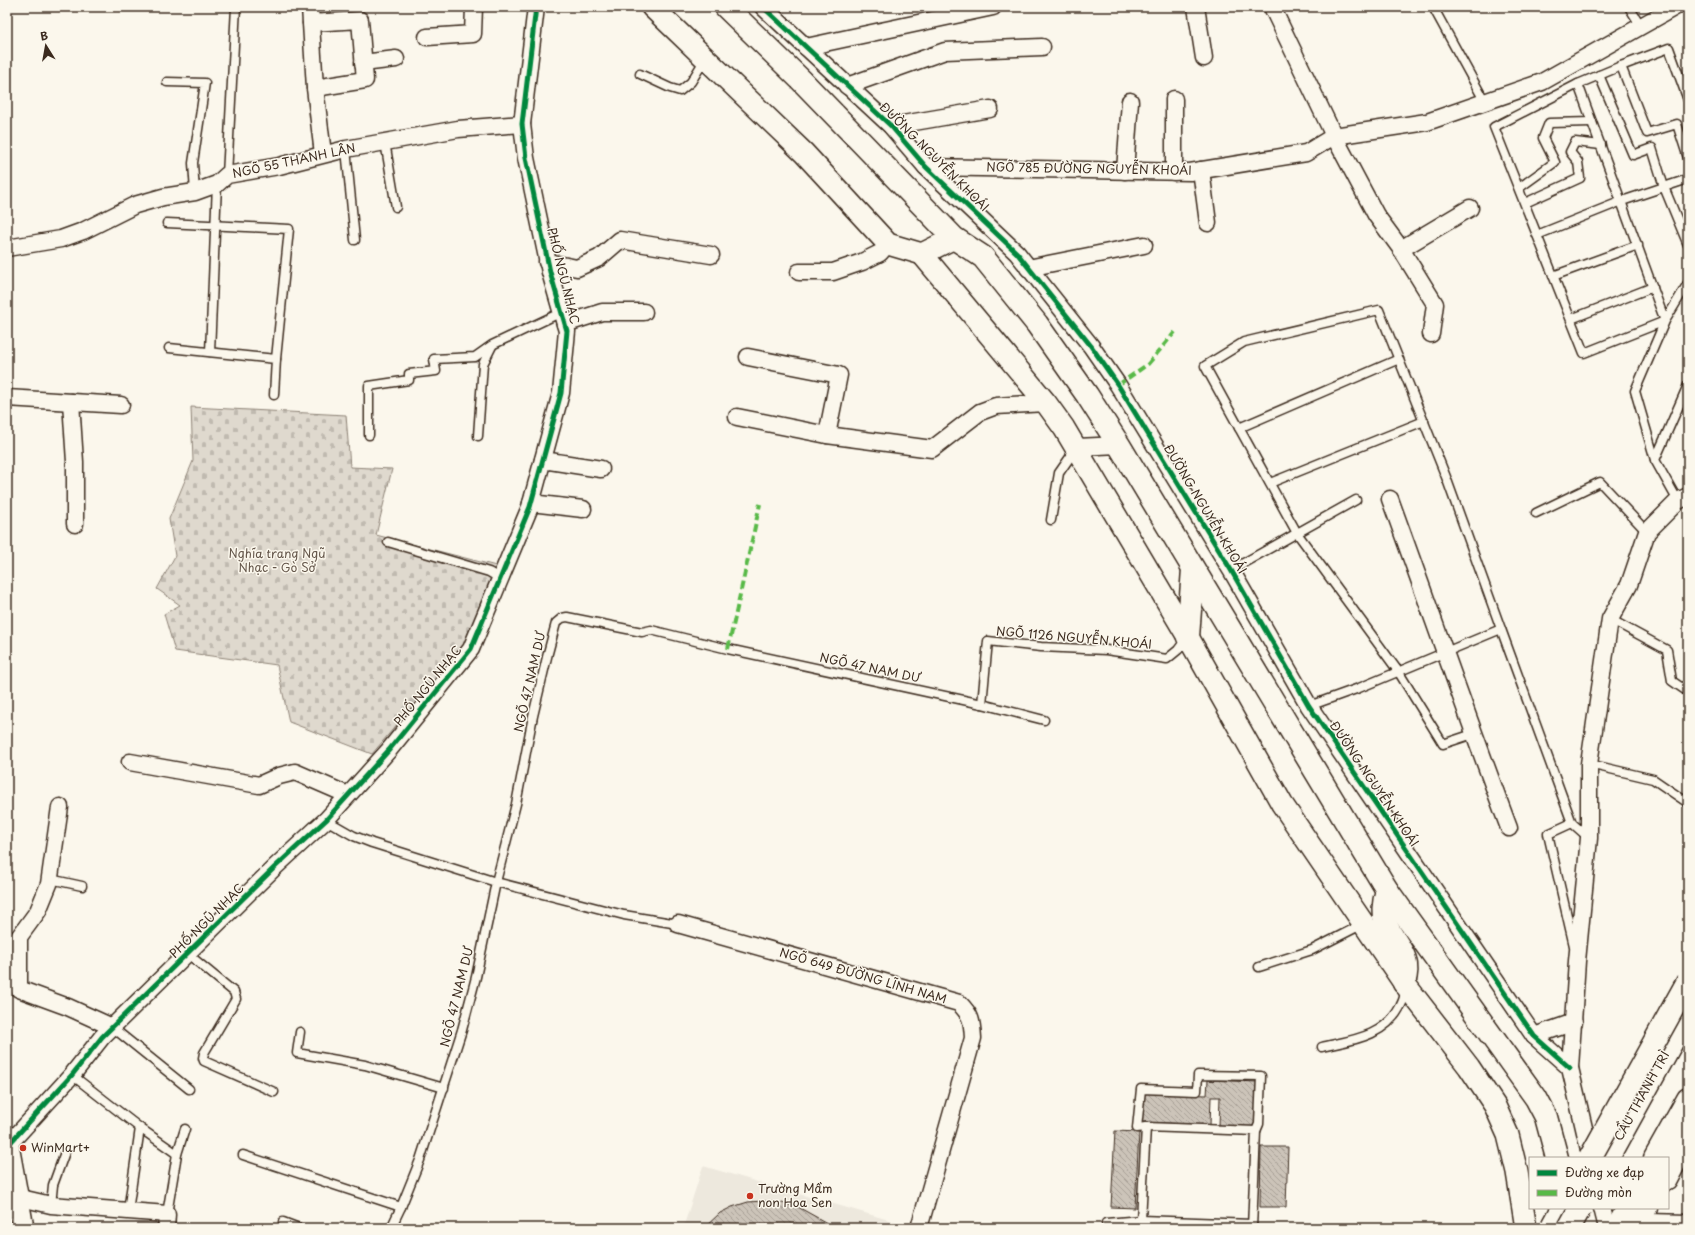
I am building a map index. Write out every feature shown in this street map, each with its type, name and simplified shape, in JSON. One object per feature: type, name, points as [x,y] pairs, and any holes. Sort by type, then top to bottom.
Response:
[{"type":"main road","points":[[726,7],[801,80],[954,238],[982,257],[1036,324],[1087,395],[1119,445],[1387,890],[1536,1098],[1546,1117],[1554,1141],[1557,1157]]},
{"type":"main road","points":[[1188,637],[1193,569]]},
{"type":"main road","points":[[1387,890],[1384,905],[1385,921],[1406,961],[1408,972],[1404,983]]},
{"type":"main road","points":[[1591,1157],[1688,981]]},
{"type":"main road","name":"CẦU THANH TRÌ","points":[[1609,1157],[1688,1013]]},
{"type":"main road","points":[[1656,1157],[1688,1099]]},
{"type":"main road","points":[[1669,1166],[1688,1132]]},
{"type":"main road","points":[[1552,1228],[1562,1209]]},
{"type":"main road","points":[[1566,1209],[1569,1228]]},
{"type":"main road","points":[[1569,1228],[1579,1209]]},
{"type":"main road","points":[[1617,1228],[1627,1209]]},
{"type":"street","points":[[310,7],[315,88],[323,154]]},
{"type":"street","points":[[428,37],[473,34],[474,7]]},
{"type":"street","name":"PHỐ NGŨ NHẠC","points":[[8,1143],[72,1075],[102,1037],[275,867],[326,820],[404,732],[471,648],[501,579],[531,503],[561,393],[567,331],[547,262],[526,158],[522,124],[536,7]]},
{"type":"street","points":[[652,7],[804,153],[888,244],[922,254],[1046,403],[1077,447],[1188,637],[1282,804],[1404,983],[1469,1067],[1495,1106],[1508,1135],[1517,1172],[1526,1228]]},
{"type":"street","name":"ĐƯỜNG NGUYỄN KHOÁI","points":[[763,7],[891,126],[926,167],[1016,253],[1091,346],[1114,379],[1231,570],[1309,706],[1534,1036],[1570,1068]]},
{"type":"street","points":[[806,47],[992,7]]},
{"type":"street","points":[[1196,7],[1204,58]]},
{"type":"street","points":[[1272,7],[1334,136],[1376,215],[1400,249],[1435,304],[1431,334]]},
{"type":"street","name":"NGÕ 785 ĐƯỜNG NGUYỄN KHOÁI","points":[[926,167],[1174,172],[1201,170],[1306,153],[1334,136],[1427,122],[1542,82],[1675,7]]},
{"type":"street","points":[[311,23],[360,20],[364,63],[365,80],[315,88]]},
{"type":"street","points":[[847,86],[945,51],[1042,47]]},
{"type":"street","points":[[364,63],[396,59]]},
{"type":"street","points":[[1174,99],[1174,172]]},
{"type":"street","points":[[1125,171],[1130,101]]},
{"type":"street","points":[[891,126],[990,109]]},
{"type":"street","name":"NGÕ 55 THANH LÂN","points":[[7,248],[61,239],[83,231],[135,205],[164,197],[196,192],[222,180],[323,154],[458,129],[522,124]]},
{"type":"street","points":[[1201,170],[1208,223]]},
{"type":"street","points":[[1400,249],[1470,208]]},
{"type":"street","points":[[922,254],[954,238]]},
{"type":"street","points":[[547,262],[577,268],[599,258],[620,240],[711,255]]},
{"type":"street","points":[[799,272],[833,272],[868,259],[880,252],[888,244]]},
{"type":"street","points":[[1028,268],[1144,245]]},
{"type":"street","points":[[563,318],[602,312],[644,312]]},
{"type":"street","points":[[748,357],[839,375],[827,435]]},
{"type":"street","points":[[7,398],[120,405]]},
{"type":"street","points":[[71,402],[75,462],[75,524]]},
{"type":"street","points":[[737,417],[827,435],[932,449],[980,412],[996,406],[1046,403]]},
{"type":"street","points":[[1077,447],[1119,445]]},
{"type":"street","points":[[543,460],[601,469]]},
{"type":"street","points":[[1390,499],[1473,734],[1509,828]]},
{"type":"street","points":[[1590,1157],[1570,1068],[1577,961],[1589,838],[1589,764],[1610,619],[1628,585],[1647,532],[1683,499]]},
{"type":"street","points":[[531,503],[583,509]]},
{"type":"street","points":[[130,762],[260,785],[280,776],[295,772],[348,795]]},
{"type":"street","points":[[60,807],[50,879],[38,911],[19,937],[19,989],[68,1007],[112,1027]]},
{"type":"street","name":"NGÕ 649 ĐƯỜNG LĨNH NAM","points":[[678,924],[959,1003],[966,1010],[971,1017],[973,1038],[919,1228]]},
{"type":"street","points":[[1534,1036],[1574,1022]]},
{"type":"street","points":[[8,1143],[13,1196],[23,1228]]},
{"type":"street","points":[[1669,1180],[1688,1144]]},
{"type":"street","points":[[13,1196],[51,1205],[128,1211],[167,1221]]},
{"type":"street","points":[[1602,1209],[1607,1228]]},
{"type":"street","points":[[1646,1219],[1688,1223]]},
{"type":"lane","points":[[210,352],[214,225],[222,180],[236,7]]},
{"type":"lane","points":[[1432,7],[1485,102]]},
{"type":"lane","points":[[1629,7],[1641,26]]},
{"type":"lane","points":[[1665,321],[1584,353],[1494,127],[1578,84],[1669,48],[1688,100]]},
{"type":"lane","points":[[640,74],[680,91],[691,82],[705,59]]},
{"type":"lane","points":[[1621,66],[1647,133],[1677,124],[1688,158]]},
{"type":"lane","points":[[1599,75],[1633,155],[1652,148],[1664,187],[1688,246]]},
{"type":"lane","points":[[168,82],[205,84],[193,164],[196,192]]},
{"type":"lane","points":[[1578,84],[1665,321]]},
{"type":"lane","points":[[1518,188],[1555,162],[1543,138],[1549,123],[1592,122]]},
{"type":"lane","points":[[385,142],[396,207]]},
{"type":"lane","points":[[1525,203],[1580,178],[1578,162],[1570,152],[1575,142],[1601,145]]},
{"type":"lane","points":[[346,149],[354,240]]},
{"type":"lane","points":[[1537,235],[1622,201],[1688,179]]},
{"type":"lane","points":[[167,223],[289,229],[276,359],[274,395]]},
{"type":"lane","points":[[1553,276],[1638,246]]},
{"type":"lane","points":[[1683,499],[1655,460],[1635,391],[1665,321],[1688,283]]},
{"type":"lane","points":[[1571,319],[1653,287]]},
{"type":"lane","points":[[1473,734],[1443,744],[1398,671],[1297,533],[1205,366],[1244,342],[1379,310],[1446,476],[1572,823],[1589,838]]},
{"type":"lane","points":[[369,435],[369,386],[409,380],[409,374],[436,371],[434,359],[474,356],[492,345],[563,318]]},
{"type":"lane","points":[[478,436],[483,364],[492,345]]},
{"type":"lane","points":[[169,348],[276,359]]},
{"type":"lane","points":[[1239,428],[1399,359]]},
{"type":"lane","points":[[1655,460],[1688,385]]},
{"type":"lane","points":[[1270,483],[1424,421]]},
{"type":"lane","points":[[1051,520],[1059,473],[1077,447]]},
{"type":"lane","points":[[1536,513],[1600,482],[1647,532]]},
{"type":"lane","points":[[1231,570],[1356,500]]},
{"type":"lane","points":[[388,542],[489,572],[501,579]]},
{"type":"lane","name":"NGÕ 47 NAM DƯ","points":[[391,1228],[420,1160],[444,1088],[476,977],[496,882],[516,804],[533,716],[548,653],[556,623],[562,618],[566,617],[642,632],[651,630],[735,651],[982,704],[1044,720]]},
{"type":"lane","points":[[1610,619],[1667,650],[1672,681],[1688,692]]},
{"type":"lane","points":[[1309,706],[1359,688],[1501,629]]},
{"type":"lane","name":"NGÕ 1126 NGUYỄN KHOÁI","points":[[982,704],[988,641],[1041,647],[1106,650],[1167,659],[1178,650],[1188,637]]},
{"type":"lane","points":[[1589,764],[1653,779],[1688,803]]},
{"type":"lane","points":[[326,820],[354,836],[372,843],[496,882],[624,915],[678,924]]},
{"type":"lane","points":[[1572,823],[1548,834],[1577,961]]},
{"type":"lane","points":[[50,879],[82,886]]},
{"type":"lane","points":[[1259,967],[1312,950],[1364,924]]},
{"type":"lane","points":[[188,954],[234,992],[236,999],[204,1053],[204,1061],[274,1092]]},
{"type":"lane","points":[[1322,1047],[1368,1035],[1387,1025],[1397,1012],[1405,997],[1404,983]]},
{"type":"lane","points":[[112,1027],[190,1089]]},
{"type":"lane","points":[[300,1032],[297,1053],[365,1065],[444,1088]]},
{"type":"lane","points":[[72,1075],[140,1128],[177,1154]]},
{"type":"lane","points":[[1106,1222],[1117,1225],[1141,1220],[1252,1226],[1256,1131],[1259,1124],[1261,1076],[1198,1075],[1197,1091],[1141,1089],[1138,1128],[1256,1131]]},
{"type":"lane","points":[[128,1211],[140,1128]]},
{"type":"lane","points":[[1141,1220],[1146,1128]]},
{"type":"lane","points":[[167,1221],[177,1154],[185,1129]]},
{"type":"lane","points":[[51,1205],[53,1185],[65,1152]]},
{"type":"lane","points":[[243,1154],[401,1207]]},
{"type":"lane","points":[[283,1222],[300,1228]]},
{"type":"shaded area","name":"Trường Mầm non Hoa Sen","points":[[703,1166],[913,1227],[683,1228]]},
{"type":"green space","name":"Nghĩa trang Ngũ Nhạc - Gò Sở","points":[[191,407],[346,415],[350,467],[392,469],[376,535],[496,566],[468,640],[372,754],[289,722],[277,665],[175,651],[164,614],[180,605],[157,589],[175,556],[169,519],[193,461]]},
{"type":"building","points":[[1208,1080],[1258,1082],[1256,1127],[1219,1126],[1220,1097],[1211,1097],[1210,1125],[1141,1122],[1142,1093],[1207,1095]]},
{"type":"building","points":[[1115,1131],[1139,1132],[1135,1208],[1111,1207]]},
{"type":"building","points":[[1261,1147],[1288,1147],[1286,1207],[1260,1207]]},
{"type":"building","points":[[764,1201],[798,1207],[836,1228],[704,1228],[720,1213],[732,1207],[748,1202]]},
{"type":"marked path","points":[[1118,385],[1148,364],[1175,332]]},
{"type":"marked path","points":[[728,649],[760,504]]},
{"type":"cycle path","points":[[8,1145],[72,1075],[102,1037],[275,867],[326,820],[389,750],[471,649],[530,507],[561,393],[567,331],[550,272],[526,158],[522,124],[536,7]]},
{"type":"cycle path","points":[[763,7],[891,126],[926,167],[1017,253],[1091,346],[1118,385],[1231,570],[1309,706],[1534,1036],[1570,1068]]},
{"type":"place","name":"WinMart+","points":[[23,1148]]},
{"type":"place","name":"Trường Mầm non Hoa Sen","points":[[750,1196]]}]
